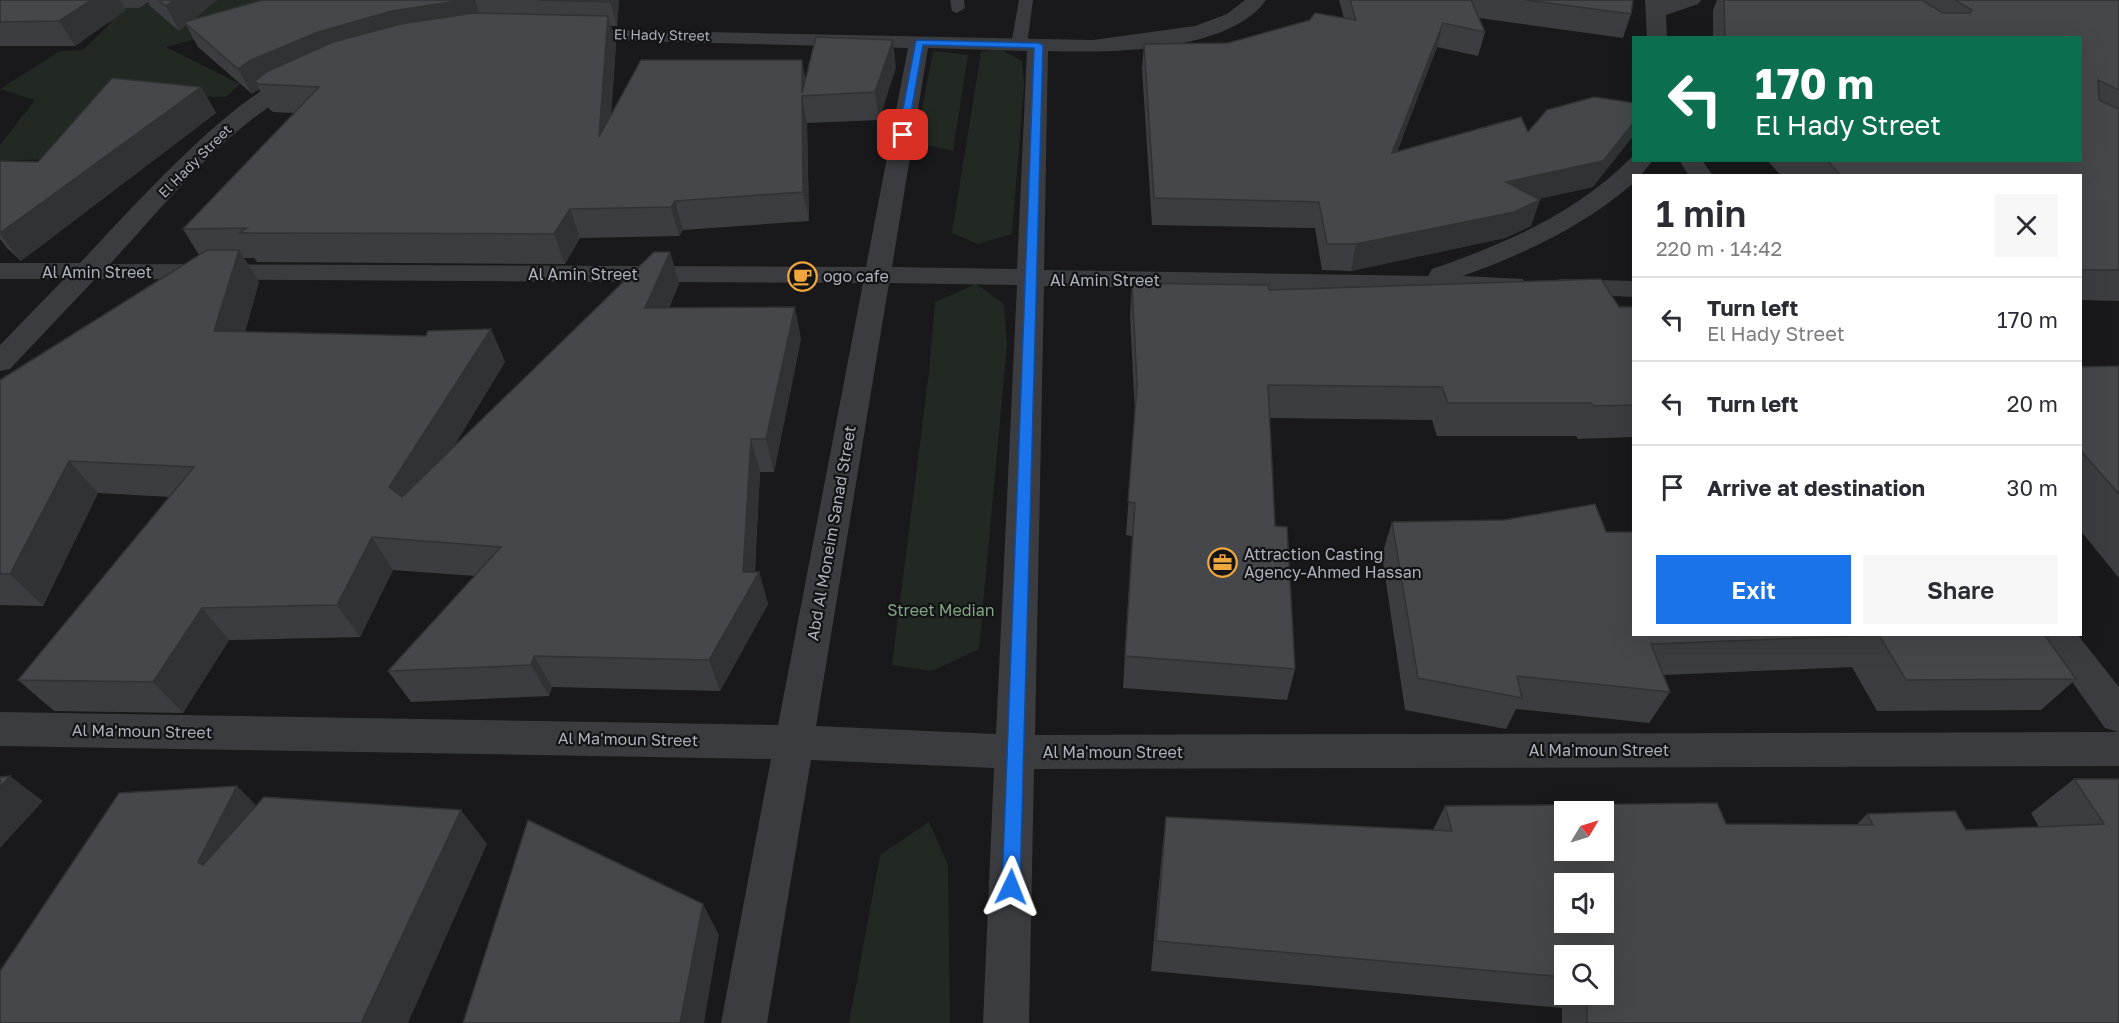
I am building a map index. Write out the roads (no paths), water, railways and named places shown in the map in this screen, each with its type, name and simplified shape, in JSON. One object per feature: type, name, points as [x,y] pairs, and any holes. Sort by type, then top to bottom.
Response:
[{"type":"street","points":[[0,0],[139,2]]},
{"type":"street","name":"El Hady Street","points":[[542,32],[1093,46],[1146,41],[1194,31],[1235,18],[1256,0]]},
{"type":"street","points":[[1657,36],[1656,5],[1690,0]]},
{"type":"street","name":"Abd Al Moneim Sanad Street","points":[[744,1023],[919,42]]},
{"type":"street","points":[[1006,1023],[1030,279],[1029,45]]},
{"type":"street","name":"El Hady Street","points":[[0,362],[223,129],[273,92],[327,68]]},
{"type":"street","points":[[1422,282],[1495,256],[1556,228],[1605,196],[1640,162]]},
{"type":"street","name":"Al Amin Street","points":[[0,271],[878,275],[1030,279],[1422,282],[1632,289]]},
{"type":"street","points":[[2058,636],[2119,716]]},
{"type":"street","name":"Al Ma'moun Street","points":[[0,729],[794,742],[1015,752],[2119,749]]},
{"type":"lane","points":[[1026,0],[1029,45]]},
{"type":"place","name":"ogo cafe","points":[[802,276]]},
{"type":"place","name":"Attraction Casting Agency-Ahmed Hassan","points":[[1223,563]]},
{"type":"park label","name":"Street Median","points":[[941,610]]}]
